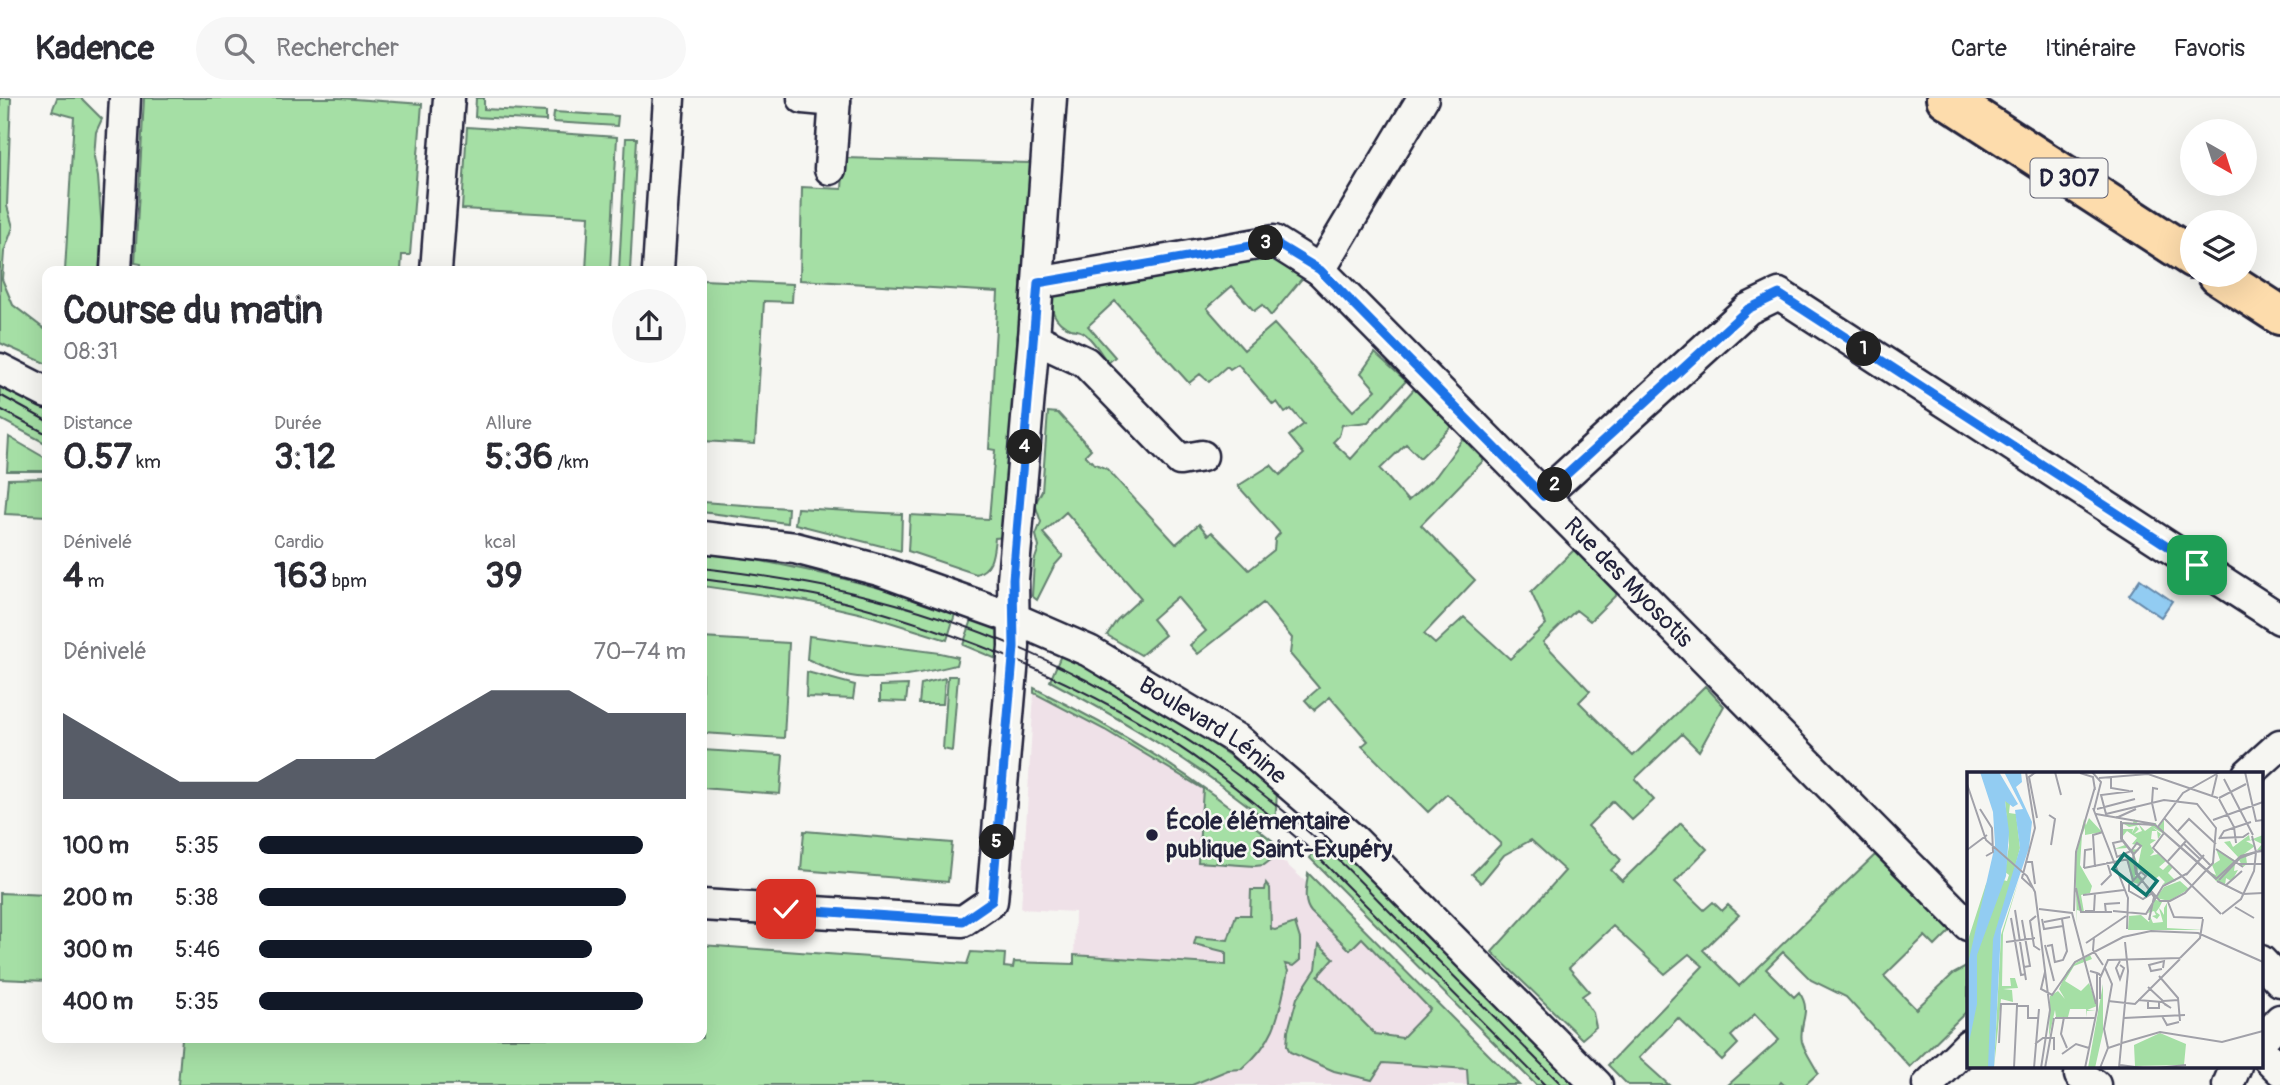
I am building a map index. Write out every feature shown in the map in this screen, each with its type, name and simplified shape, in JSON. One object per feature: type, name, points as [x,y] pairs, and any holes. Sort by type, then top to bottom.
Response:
[{"type":"main road","name":"D 307","points":[[1946,98],[2180,250]]},
{"type":"main road","points":[[2237,287],[2280,315]]},
{"type":"street","points":[[116,266],[125,98]]},
{"type":"street","points":[[436,266],[449,98]]},
{"type":"street","points":[[658,266],[668,98]]},
{"type":"street","points":[[803,98],[835,99],[830,169]]},
{"type":"street","points":[[707,905],[963,921],[992,901],[1014,647],[1013,579],[1051,98]]},
{"type":"street","points":[[1320,270],[1423,98]]},
{"type":"street","name":"Rue des Myosotis","points":[[1038,283],[1274,242],[1320,270],[1967,923]]},
{"type":"street","points":[[1543,496],[1748,309],[1779,294],[2280,619]]},
{"type":"street","points":[[1034,338],[1085,362],[1180,460],[1202,456]]},
{"type":"street","points":[[0,369],[42,390]]},
{"type":"street","name":"Boulevard Lénine","points":[[707,538],[795,548],[879,570],[1013,618],[1089,651],[1238,740],[1355,841],[1597,1085]]},
{"type":"street","points":[[2250,772],[2280,745]]},
{"type":"street","points":[[2262,962],[2280,981]]},
{"type":"street","points":[[2262,1039],[2280,1020]]},
{"type":"street","points":[[1928,1085],[1967,1047]]},
{"type":"street","points":[[2262,1052],[2280,1070]]},
{"type":"street","points":[[2228,1085],[2235,1068]]},
{"type":"shaded area","points":[[1034,693],[1105,730],[1203,789],[1274,847],[1273,852],[1307,883],[1308,879],[1513,1085],[1006,1085],[1074,964],[1075,912],[1021,909]]},
{"type":"green space","points":[[0,98],[11,98],[7,206],[13,227],[4,252],[2,279],[13,305],[42,327],[42,362],[0,343]]},
{"type":"green space","points":[[57,98],[81,98],[102,119],[96,132],[94,157],[102,231],[99,266],[65,266],[74,117],[52,111]]},
{"type":"green space","points":[[144,98],[340,98],[422,104],[410,255],[402,255],[401,266],[141,266],[135,263]]},
{"type":"green space","points":[[476,98],[484,98],[484,109],[546,112],[546,121],[475,117]]},
{"type":"green space","points":[[554,112],[618,116],[617,126],[553,122]]},
{"type":"green space","points":[[467,127],[617,137],[610,266],[586,266],[589,216],[462,209]]},
{"type":"green space","points":[[626,138],[637,138],[630,266],[619,266]]},
{"type":"green space","points":[[844,158],[1031,163],[1006,537],[995,538],[989,565],[976,574],[908,551],[910,515],[989,519],[995,450],[989,449],[998,292],[800,280],[802,187],[842,189]]},
{"type":"green space","points":[[1277,254],[1305,275],[1271,316],[1262,305],[1254,311],[1232,286],[1207,308],[1244,350],[1274,324],[1353,411],[1376,390],[1361,373],[1375,353],[1406,381],[1368,422],[1342,425],[1339,436],[1333,442],[1351,459],[1414,389],[1452,426],[1420,458],[1406,444],[1380,469],[1408,501],[1436,476],[1463,439],[1484,460],[1421,525],[1475,580],[1424,634],[1435,644],[1464,617],[1510,659],[1546,624],[1531,592],[1574,550],[1617,594],[1590,621],[1576,610],[1543,642],[1590,691],[1579,702],[1633,756],[1705,686],[1724,706],[1699,751],[1682,734],[1635,779],[1654,800],[1632,820],[1613,801],[1588,826],[1621,860],[1611,870],[1622,881],[1681,823],[1707,849],[1675,882],[1704,910],[1713,902],[1722,911],[1728,905],[1739,915],[1703,950],[1739,986],[1875,855],[1951,930],[1935,946],[1925,936],[1884,976],[1916,1009],[1953,974],[1967,967],[1967,1011],[1910,1067],[1846,997],[1811,980],[1783,952],[1766,969],[1794,997],[1799,992],[1803,999],[1805,1011],[1802,1042],[1818,1073],[1805,1085],[1784,1085],[1781,1082],[1779,1085],[1728,1085],[1779,1040],[1755,1014],[1731,1036],[1738,1044],[1722,1060],[1678,1018],[1639,1058],[1669,1085],[1628,1085],[1608,1065],[1703,966],[1689,954],[1665,974],[1613,926],[1569,968],[1589,991],[1582,996],[1593,1013],[1596,1027],[1582,1039],[1492,952],[1565,871],[1531,840],[1504,855],[1481,883],[1472,874],[1501,844],[1447,794],[1428,812],[1362,746],[1368,741],[1330,697],[1314,710],[1305,700],[1319,688],[1290,654],[1292,638],[1263,603],[1198,654],[1190,645],[1206,631],[1177,597],[1152,619],[1165,635],[1141,655],[1107,635],[1117,620],[1141,598],[1066,512],[1043,533],[1063,556],[1054,566],[1037,600],[1032,596],[1034,562],[1039,547],[1036,535],[1041,522],[1035,504],[1042,491],[1048,412],[1058,413],[1091,449],[1085,455],[1093,463],[1107,469],[1176,544],[1199,524],[1208,535],[1212,532],[1249,570],[1274,550],[1275,539],[1280,533],[1238,486],[1271,465],[1280,475],[1304,454],[1289,436],[1304,424],[1291,409],[1285,413],[1277,402],[1273,405],[1238,364],[1230,369],[1227,366],[1209,382],[1200,374],[1189,383],[1115,301],[1088,326],[1115,357],[1108,363],[1086,334],[1060,323],[1052,309],[1052,291]]},
{"type":"green space","points":[[707,280],[793,284],[792,302],[764,301],[755,444],[707,441]]},
{"type":"green space","points":[[0,385],[42,407],[42,441],[0,419]]},
{"type":"green space","points":[[9,437],[42,456],[42,471],[7,471]]},
{"type":"green space","points":[[42,478],[42,516],[5,514],[8,479]]},
{"type":"green space","points":[[707,502],[788,508],[787,523],[707,513]]},
{"type":"green space","points":[[797,508],[902,514],[901,551],[795,524]]},
{"type":"green space","points":[[707,552],[830,575],[956,611],[947,640],[867,615],[806,601],[707,587]]},
{"type":"green space","points":[[973,617],[999,628],[999,660],[963,645]]},
{"type":"green space","points":[[809,636],[958,657],[956,665],[914,674],[885,678],[856,677],[807,659]]},
{"type":"green space","points":[[707,638],[789,643],[784,738],[707,733]]},
{"type":"green space","points":[[1061,655],[1118,684],[1173,717],[1277,791],[1275,827],[1221,785],[1166,748],[1050,681]]},
{"type":"green space","points":[[807,672],[855,685],[853,699],[806,697]]},
{"type":"green space","points":[[948,676],[958,676],[952,751],[943,749]]},
{"type":"green space","points":[[945,678],[943,704],[919,704],[921,684]]},
{"type":"green space","points":[[908,685],[906,702],[880,701],[880,686]]},
{"type":"green space","points":[[1034,688],[1129,739],[1216,797],[1273,841],[1272,859],[1264,865],[1255,866],[1198,862],[1203,789],[1105,730],[1034,693]]},
{"type":"green space","points":[[707,750],[783,755],[780,794],[707,788]]},
{"type":"green space","points":[[804,831],[952,843],[948,882],[801,870]]},
{"type":"green space","points":[[1337,843],[1577,1085],[1536,1085],[1310,858],[1317,845]]},
{"type":"green space","points":[[1308,873],[1519,1085],[1468,1085],[1467,1069],[1383,1063],[1372,1080],[1334,1071],[1290,1052],[1287,1046],[1288,1031],[1297,998],[1316,969],[1319,944],[1334,958],[1318,976],[1375,1034],[1402,1038],[1430,1009],[1362,938],[1350,950],[1311,912],[1306,898]]},
{"type":"green space","points":[[1266,883],[1270,888],[1271,929],[1295,923],[1300,939],[1300,960],[1293,966],[1285,964],[1288,971],[1279,1013],[1270,1036],[1254,1058],[1242,1069],[1228,1070],[1192,1085],[178,1085],[182,1043],[707,1043],[707,945],[967,964],[971,952],[1005,954],[1004,967],[1013,968],[1014,962],[1074,964],[1074,955],[1226,965],[1226,952],[1194,944],[1196,937],[1228,940],[1236,915],[1250,915],[1251,890],[1265,890]]},
{"type":"green space","points":[[0,893],[42,895],[42,981],[0,979]]},
{"type":"water","points":[[2140,579],[2172,601],[2161,617],[2129,595]]},
{"type":"tram line","points":[[0,395],[42,418]]},
{"type":"tram line","points":[[0,409],[42,431]]},
{"type":"tram line","points":[[707,569],[815,585],[913,609],[1029,652],[1139,710],[1243,779],[1306,830],[1562,1085]]},
{"type":"tram line","points":[[707,580],[812,595],[905,619],[980,646],[1053,677],[1124,713],[1174,743],[1222,777],[1312,851],[1545,1085]]},
{"type":"place","name":"École élémentaire publique Saint-Exupéry","points":[[1152,835]]},
{"type":"route","points":[[786,909],[963,921],[992,901],[1014,647],[1013,579],[1038,283],[1274,242],[1320,270],[1543,496],[1748,309],[1779,294],[2197,565]]}]
